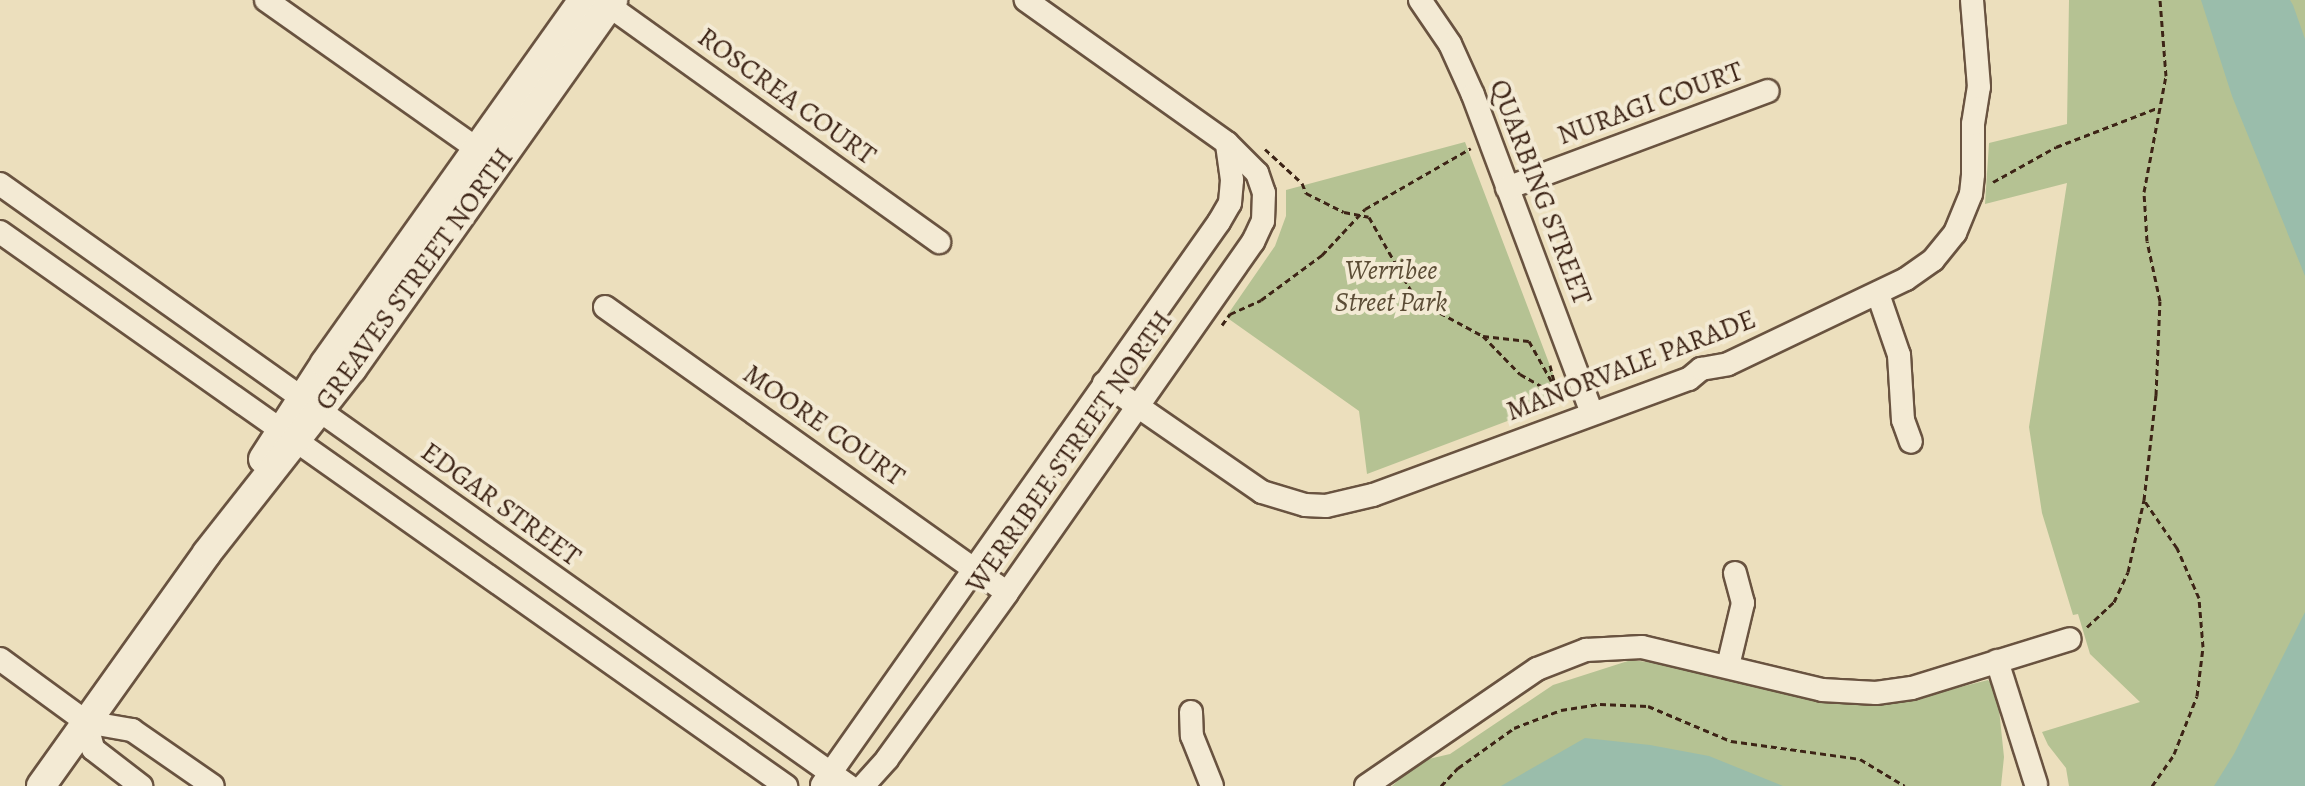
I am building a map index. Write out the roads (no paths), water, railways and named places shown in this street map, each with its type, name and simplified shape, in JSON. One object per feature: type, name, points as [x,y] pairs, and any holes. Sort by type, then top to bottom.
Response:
[{"type":"street","points":[[266,0],[487,156]]},
{"type":"street","name":"WERRIBEE STREET NORTH","points":[[863,786],[887,759],[1007,593],[1253,242],[1263,221],[1264,193],[1257,173],[1227,143],[1026,0]]},
{"type":"street","name":"QUARBING STREET","points":[[1420,0],[1450,44],[1486,130],[1592,413]]},
{"type":"street","name":"MANORVALE PARADE","points":[[1104,383],[1262,492],[1305,505],[1326,506],[1373,495],[1689,379],[1701,369],[1728,364],[1878,294],[1922,270],[1944,247],[1963,217],[1971,194],[1973,113],[1979,87],[1972,0]]},
{"type":"street","name":"GREAVES STREET NORTH","points":[[41,786],[487,156],[601,2]]},
{"type":"street","name":"ROSCREA COURT","points":[[601,2],[939,242]]},
{"type":"street","name":"NURAGI COURT","points":[[1507,188],[1768,91]]},
{"type":"street","name":"WERRIBEE STREET NORTH","points":[[825,780],[1230,203],[1232,180],[1227,143]]},
{"type":"street","name":"EDGAR STREET","points":[[0,184],[825,780],[849,786]]},
{"type":"street","points":[[0,232],[786,786]]},
{"type":"street","points":[[100,302],[120,268]]},
{"type":"street","points":[[1878,294],[1899,355],[1903,420],[1911,442]]},
{"type":"street","name":"MOORE COURT","points":[[605,307],[1007,593]]},
{"type":"street","points":[[1728,666],[1743,603],[1735,573]]},
{"type":"street","points":[[1366,786],[1537,669],[1586,650],[1642,647],[1822,690],[1876,693],[1912,688],[2070,639]]},
{"type":"street","points":[[0,659],[86,722],[139,733],[213,786]]},
{"type":"street","points":[[1997,661],[2036,784]]},
{"type":"street","points":[[1191,712],[1192,736],[1212,786]]},
{"type":"street","points":[[86,722],[93,749],[141,786]]},
{"type":"park label","name":"Werribee Street Park","points":[[1391,286]]}]
